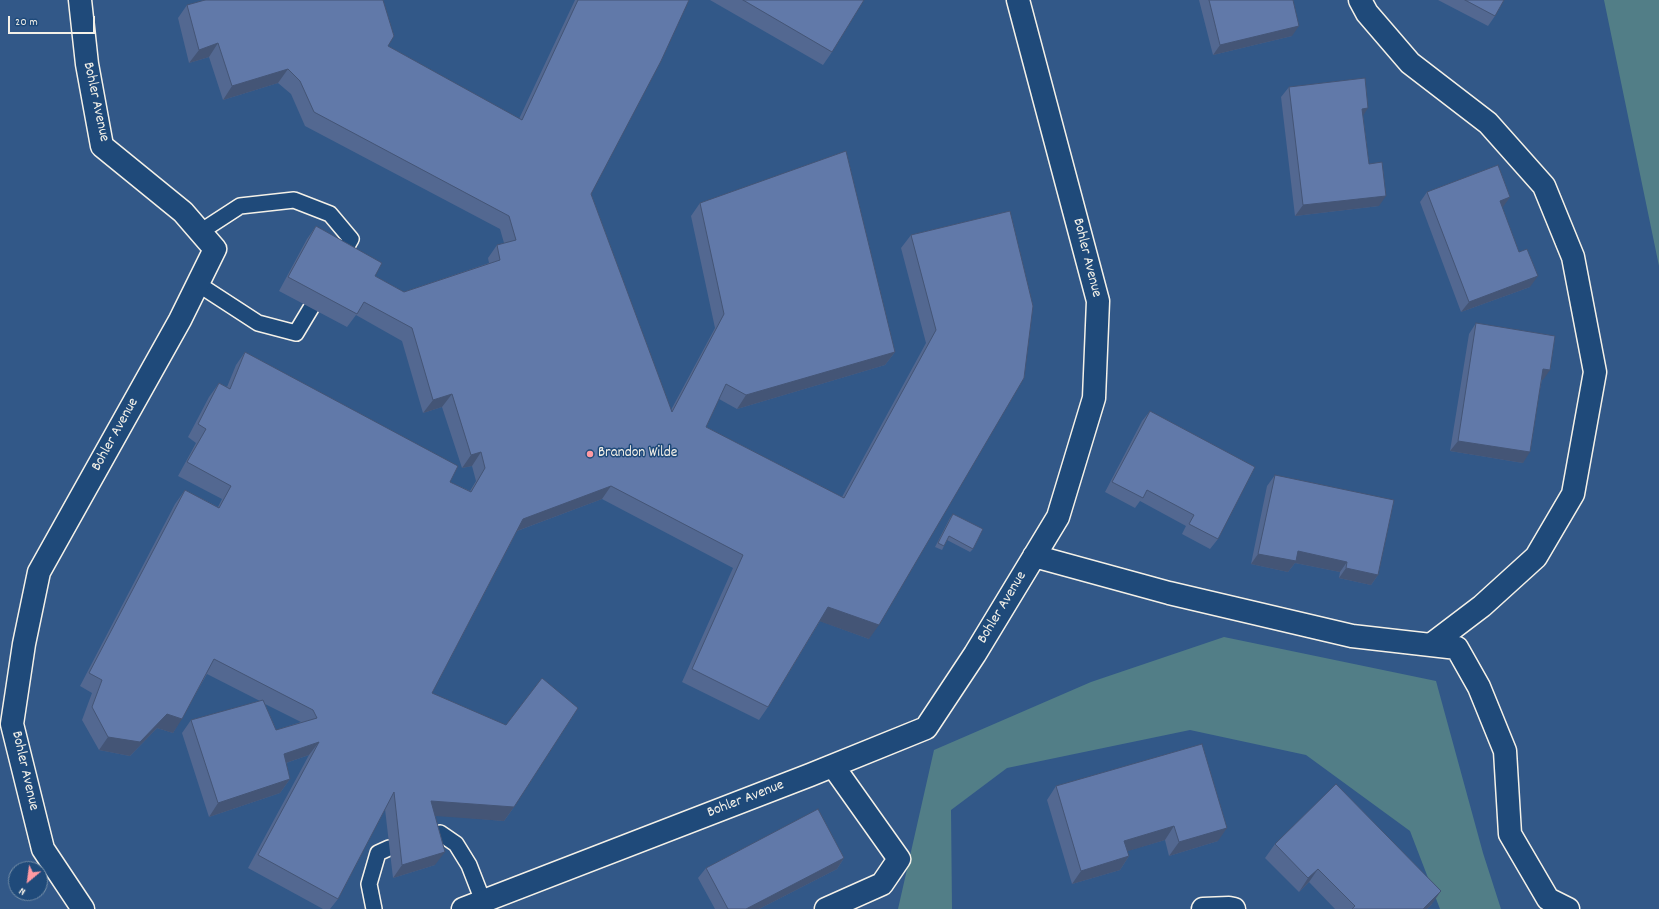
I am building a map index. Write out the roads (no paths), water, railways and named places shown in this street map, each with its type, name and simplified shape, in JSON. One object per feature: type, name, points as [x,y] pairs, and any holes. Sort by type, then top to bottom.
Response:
[{"type":"street","name":"Bohler Avenue","points":[[80,0],[87,64],[102,146],[183,212],[214,249],[180,320],[39,572],[24,644],[12,724],[43,849],[83,909]]},
{"type":"street","name":"Bohler Avenue","points":[[464,909],[833,766],[926,728],[975,654],[1058,517],[1094,398],[1098,301],[1018,0]]},
{"type":"street","points":[[1360,0],[1367,13],[1410,63],[1488,123],[1544,186],[1573,257],[1595,372],[1573,494],[1536,557],[1482,606],[1432,644]]},
{"type":"street","points":[[1034,556],[1169,593],[1352,636],[1432,644],[1456,648],[1479,687],[1505,751],[1510,834],[1548,899],[1568,909]]},
{"type":"street","points":[[826,909],[882,884],[899,859],[833,766]]},
{"type":"street","points":[[1203,909],[1234,909]]},
{"type":"lane","points":[[200,232],[240,206],[294,200],[330,214],[351,239],[340,258]]},
{"type":"lane","points":[[198,284],[258,323],[296,333],[311,308]]},
{"type":"lane","points":[[428,838],[440,833],[456,844],[469,865],[483,901]]},
{"type":"lane","points":[[374,909],[369,884],[378,853],[389,848]]},
{"type":"place","name":"Brandon Wilde","points":[[590,454]]}]
